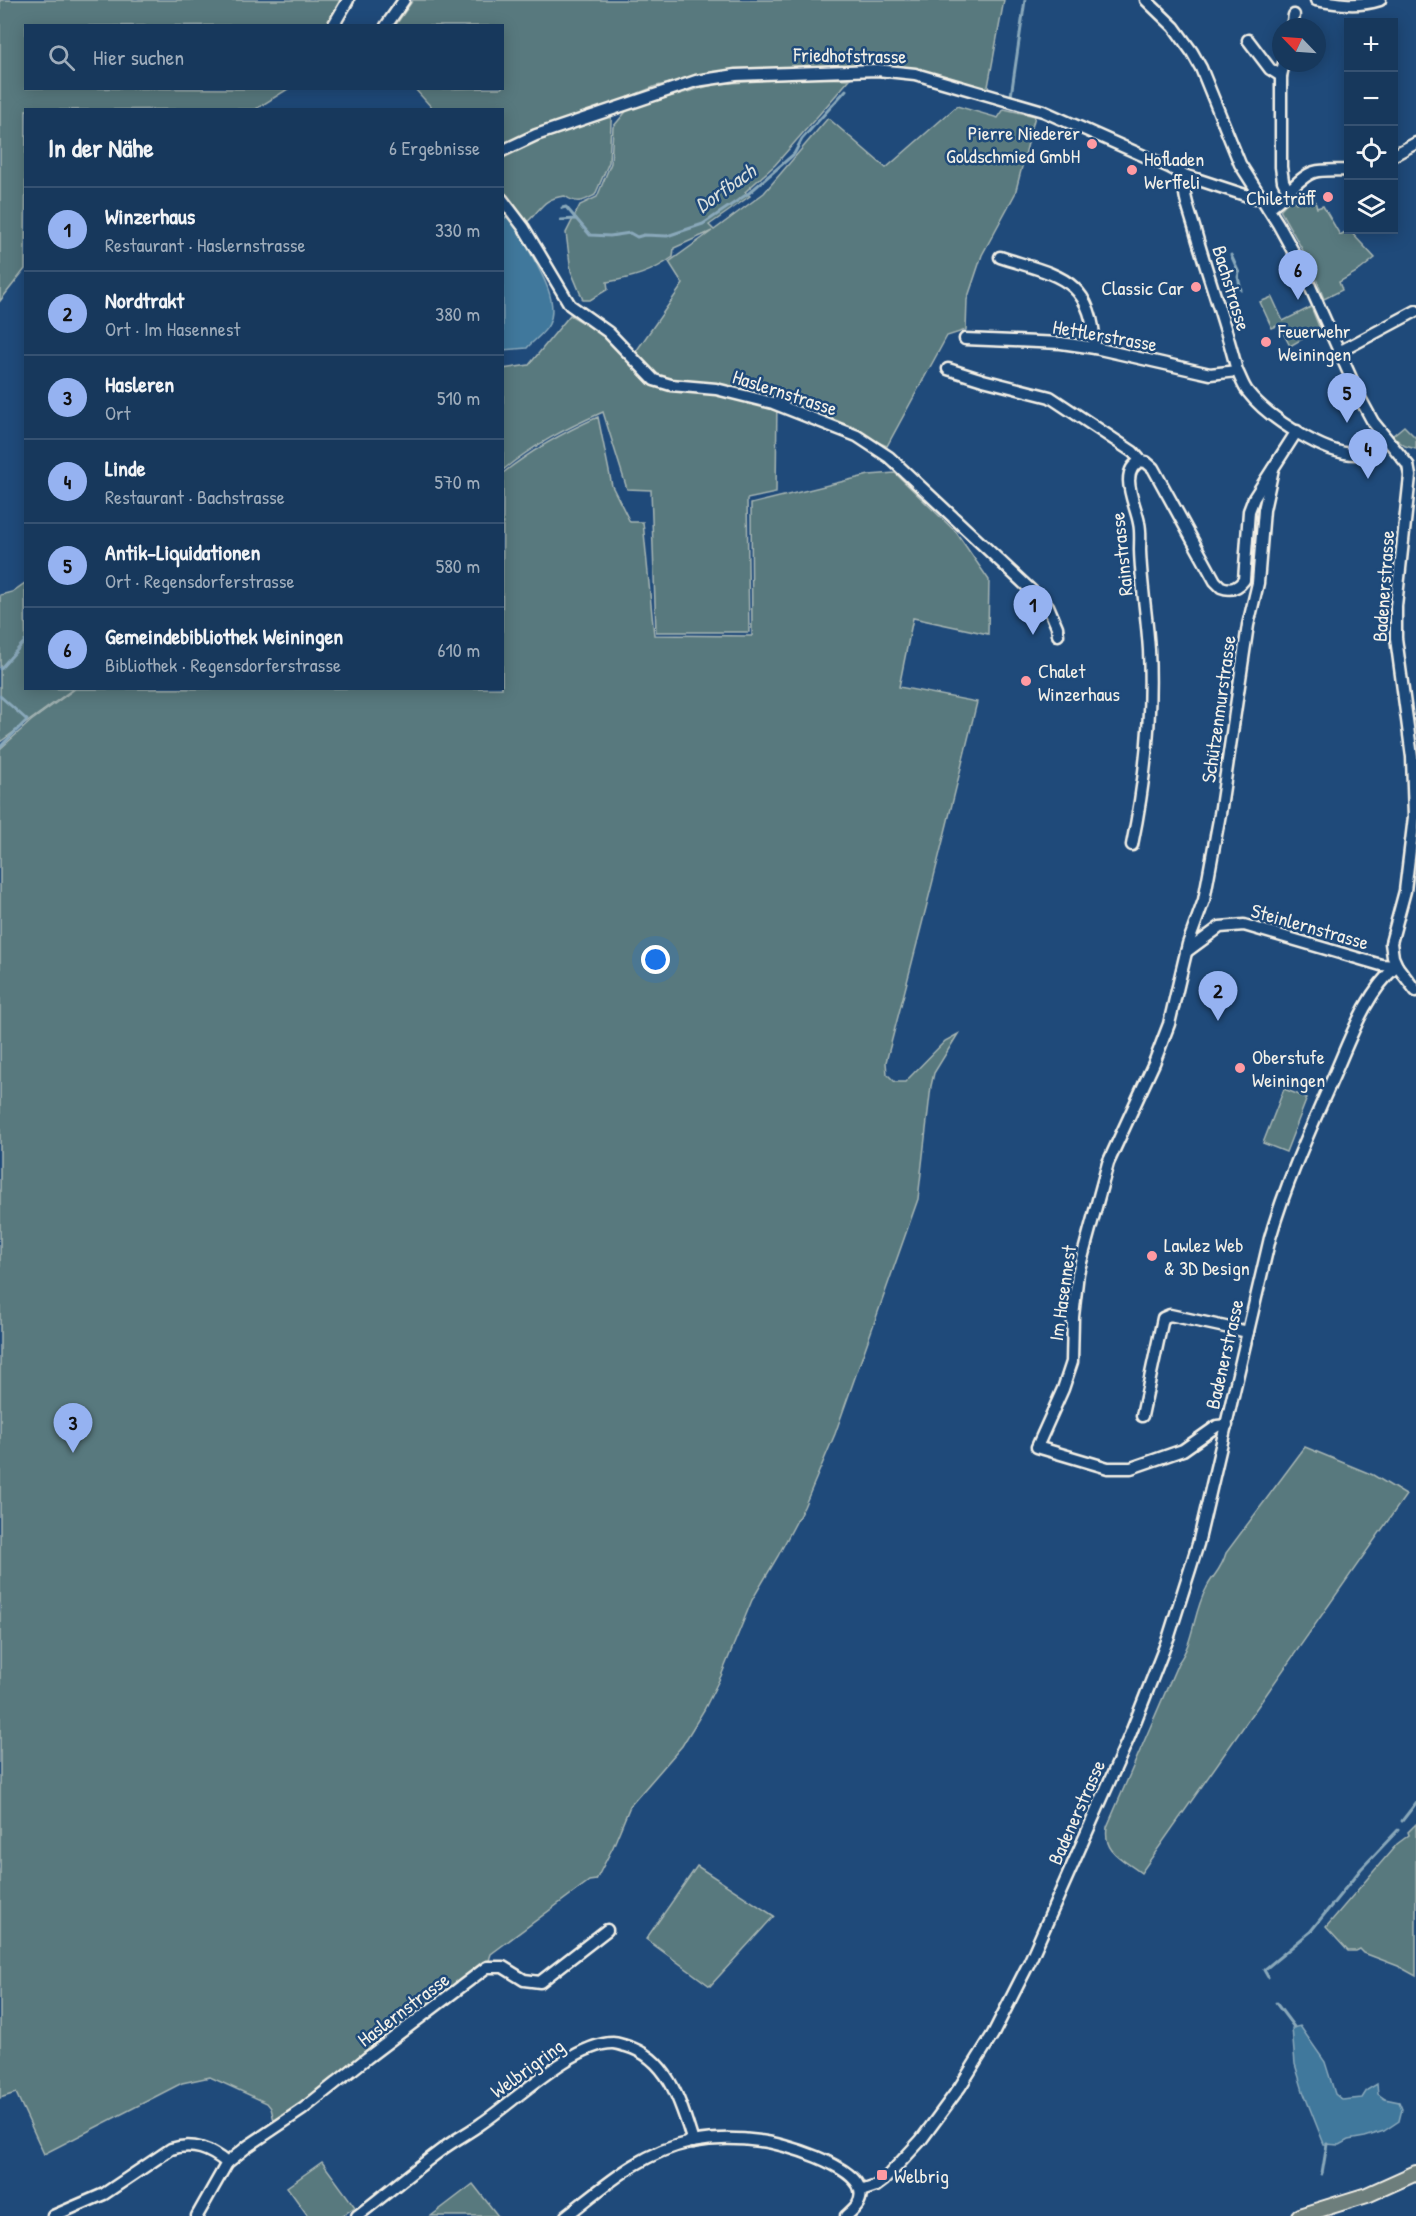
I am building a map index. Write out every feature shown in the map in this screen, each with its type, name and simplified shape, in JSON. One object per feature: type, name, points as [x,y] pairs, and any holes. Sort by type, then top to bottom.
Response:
[{"type":"main road","points":[[1299,2216],[1355,2199],[1416,2173]]},
{"type":"street","points":[[334,24],[348,0]]},
{"type":"street","points":[[387,24],[404,0]]},
{"type":"street","points":[[1146,0],[1174,27],[1192,52],[1201,68],[1240,164],[1300,264],[1360,398],[1387,440],[1412,463]]},
{"type":"street","points":[[1316,0],[1350,6],[1380,0]]},
{"type":"street","points":[[1248,40],[1270,69],[1281,76]]},
{"type":"street","name":"Friedhofstrasse","points":[[504,150],[536,135],[696,81],[748,74],[877,70],[915,74],[1043,111],[1170,167],[1184,176],[1254,198],[1259,195]]},
{"type":"street","points":[[1282,72],[1281,167],[1288,193]]},
{"type":"street","points":[[1398,153],[1416,143]]},
{"type":"street","points":[[1268,208],[1313,172],[1344,170]]},
{"type":"street","name":"Bachstrasse","points":[[1184,176],[1186,198],[1237,371],[1247,391],[1261,405],[1318,444],[1361,454],[1387,440]]},
{"type":"street","name":"Haslernstrasse","points":[[504,202],[524,228],[570,305],[608,332],[654,380],[671,385],[716,389],[747,395],[823,422],[867,442],[889,458],[1047,606],[1058,627],[1058,635]]},
{"type":"street","points":[[1000,257],[1054,274],[1077,289],[1089,311],[1095,348]]},
{"type":"street","points":[[1339,352],[1416,311]]},
{"type":"street","name":"Hettlerstrasse","points":[[965,339],[1037,342],[1095,348],[1210,374],[1237,371]]},
{"type":"street","points":[[948,369],[1050,397],[1133,452],[1141,461],[1149,464],[1160,479],[1215,581],[1227,589],[1240,586],[1244,580],[1249,511],[1254,498],[1297,431]]},
{"type":"street","name":"Rainstrasse","points":[[1132,845],[1144,776],[1149,676],[1149,649],[1141,576],[1140,525],[1129,477],[1132,468],[1141,461]]},
{"type":"street","name":"Badenerstrasse","points":[[861,2191],[876,2186],[884,2180],[921,2140],[977,2061],[1016,1990],[1130,1736],[1169,1636],[1198,1544],[1270,1238],[1290,1174],[1374,992],[1397,966],[1390,943],[1414,851],[1414,781],[1396,638],[1396,606],[1412,463]]},
{"type":"street","name":"Schützenmurstrasse","points":[[1186,952],[1204,900],[1210,871],[1248,625],[1257,583],[1264,510],[1273,469]]},
{"type":"street","name":"Steinlernstrasse","points":[[1186,952],[1220,927],[1244,925],[1381,965],[1397,966]]},
{"type":"street","name":"Im Hasennest","points":[[1186,952],[1168,1024],[1154,1063],[1108,1163],[1078,1273],[1071,1362],[1063,1389],[1037,1447],[1108,1468],[1131,1468],[1183,1450],[1217,1426],[1227,1425]]},
{"type":"street","points":[[1397,966],[1416,991]]},
{"type":"street","points":[[1142,1416],[1163,1318],[1170,1315],[1248,1332]]},
{"type":"street","name":"Haslernstrasse","points":[[227,2163],[303,2109],[487,1967],[503,1967],[524,1980],[540,1982],[607,1930]]},
{"type":"street","name":"Welbrigring","points":[[357,2216],[571,2056],[591,2047],[613,2043],[636,2049],[653,2058],[671,2084],[693,2142]]},
{"type":"street","points":[[566,2216],[630,2167],[647,2157],[693,2142],[735,2139],[788,2146],[845,2172],[858,2183],[861,2191],[858,2204],[846,2216]]},
{"type":"street","points":[[53,2216],[104,2194],[171,2149],[181,2146],[212,2151],[227,2163],[197,2216]]},
{"type":"green space","points":[[0,0],[348,0],[334,24],[24,24],[24,90],[286,90],[258,108],[24,108],[24,270],[0,301]]},
{"type":"green space","points":[[413,0],[1004,0],[987,92],[898,66],[736,71],[656,86],[612,104],[609,162],[595,195],[580,201],[565,196],[557,197],[546,202],[525,224],[504,193],[504,108],[432,108],[416,90],[504,90],[504,24],[396,24]]},
{"type":"green space","points":[[805,78],[850,79],[775,165],[745,192],[750,196],[709,225],[714,230],[764,193],[828,118],[886,168],[957,106],[998,118],[1004,109],[1035,116],[1015,194],[982,255],[967,300],[966,330],[947,336],[887,446],[777,399],[776,493],[747,499],[749,632],[656,632],[651,490],[627,489],[603,412],[551,438],[504,469],[504,369],[529,365],[570,315],[635,353],[683,284],[669,262],[712,231],[674,248],[673,257],[658,267],[634,276],[607,282],[608,289],[590,300],[583,300],[571,271],[566,233],[580,205],[597,197],[611,163],[613,127],[629,108],[716,84]]},
{"type":"green space","points":[[1304,194],[1313,195],[1317,208],[1323,206],[1340,235],[1344,233],[1353,234],[1375,258],[1339,282],[1342,290],[1324,299],[1310,263],[1280,210],[1291,198],[1296,203]]},
{"type":"green space","points":[[1272,297],[1283,321],[1311,307],[1320,329],[1290,346],[1279,325],[1272,328],[1260,302]]},
{"type":"green space","points":[[598,417],[612,486],[630,522],[643,522],[654,635],[752,636],[751,504],[869,475],[895,473],[956,532],[989,580],[988,634],[913,618],[899,687],[977,702],[886,1062],[887,1074],[895,1082],[905,1082],[945,1041],[958,1034],[934,1073],[918,1199],[835,1434],[804,1507],[752,1600],[721,1676],[704,1710],[682,1746],[630,1806],[596,1880],[589,1881],[491,1954],[487,1967],[275,2125],[271,2108],[267,2103],[210,2077],[182,2083],[44,2154],[16,2093],[0,2098],[0,749],[31,721],[74,690],[504,690],[504,472],[573,429]]},
{"type":"green space","points":[[1404,426],[1416,438],[1416,449],[1405,446],[1392,436]]},
{"type":"green space","points":[[24,584],[24,690],[72,690],[0,742],[0,595],[12,592]]},
{"type":"green space","points":[[1284,1089],[1307,1098],[1286,1152],[1263,1143]]},
{"type":"green space","points":[[1305,1447],[1373,1475],[1406,1495],[1141,1873],[1111,1849],[1108,1843],[1107,1827],[1187,1646],[1198,1608],[1209,1584],[1226,1553]]},
{"type":"green space","points":[[1416,1824],[1416,1976],[1398,1966],[1364,1953],[1360,1949],[1348,1951],[1326,1927],[1397,1844],[1409,1835],[1408,1832]]},
{"type":"green space","points":[[697,1866],[774,1916],[710,1986],[646,1939]]},
{"type":"green space","points":[[322,2162],[355,2207],[342,2216],[308,2216],[287,2187]]},
{"type":"green space","points":[[473,2184],[498,2216],[431,2216]]},
{"type":"water","points":[[504,218],[514,220],[547,286],[551,299],[552,312],[549,324],[527,348],[504,350]]},
{"type":"water","points":[[1300,2026],[1325,2062],[1335,2094],[1342,2100],[1362,2098],[1367,2090],[1377,2084],[1378,2094],[1385,2099],[1399,2102],[1402,2109],[1399,2121],[1384,2131],[1348,2140],[1339,2145],[1324,2144],[1295,2064],[1292,2028]]},
{"type":"waterway","points":[[1011,96],[1025,0]]},
{"type":"waterway","name":"Dorfbach","points":[[562,208],[566,207],[590,235],[610,236],[630,233],[637,237],[667,236],[703,224],[749,193],[794,154],[802,139],[846,90]]},
{"type":"waterway","points":[[561,220],[576,219]]},
{"type":"waterway","name":"Dorfbach","points":[[1231,255],[1239,273],[1241,290]]},
{"type":"waterway","name":"Dorfbach","points":[[0,669],[24,642]]},
{"type":"waterway","name":"Dorfbach","points":[[0,696],[27,720],[0,747]]},
{"type":"waterway","points":[[1402,1821],[1416,1803]]},
{"type":"waterway","points":[[1268,1977],[1264,1970],[1310,1932],[1361,1869],[1398,1830]]},
{"type":"waterway","points":[[1276,2003],[1294,2027]]},
{"type":"waterway","points":[[1322,2174],[1327,2144]]},
{"type":"place","name":"Pierre Niederer Goldschmied GmbH","points":[[1092,144]]},
{"type":"place","name":"Hofladen Werffeli","points":[[1132,170]]},
{"type":"place","name":"Chileträff","points":[[1328,197]]},
{"type":"place","name":"Classic Car","points":[[1196,287]]},
{"type":"place","name":"Gemeindebibliothek Weiningen","points":[[1298,300]]},
{"type":"place","name":"Feuerwehr Weiningen","points":[[1266,342]]},
{"type":"place","name":"Antik-Liquidationen","points":[[1347,423]]},
{"type":"place","name":"Linde","points":[[1368,479]]},
{"type":"place","name":"Winzerhaus","points":[[1033,635]]},
{"type":"place","name":"Chalet Winzerhaus","points":[[1026,681]]},
{"type":"place","name":"Nordtrakt","points":[[1218,1021]]},
{"type":"place","name":"Oberstufe Weiningen","points":[[1240,1068]]},
{"type":"place","name":"Lawlez Web & 3D Design","points":[[1152,1256]]},
{"type":"place","name":"Hasleren","points":[[73,1453]]},
{"type":"place","name":"Welbrig","points":[[882,2175]]}]
